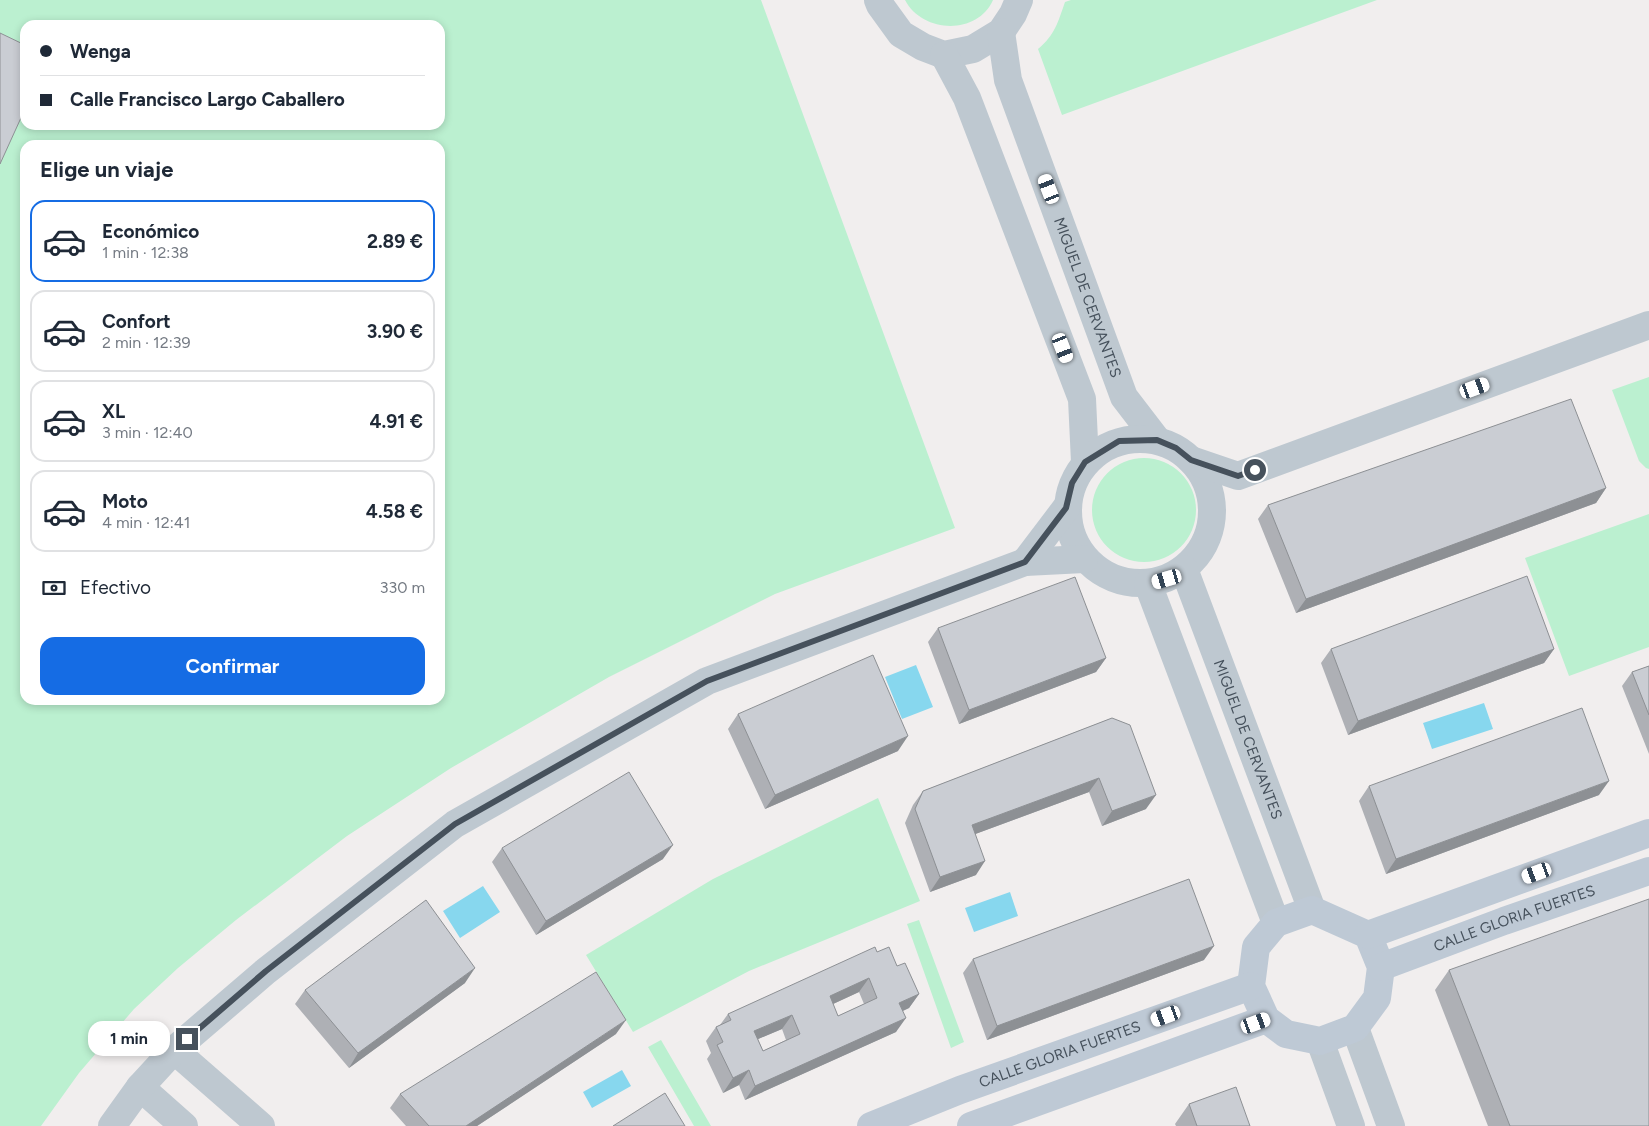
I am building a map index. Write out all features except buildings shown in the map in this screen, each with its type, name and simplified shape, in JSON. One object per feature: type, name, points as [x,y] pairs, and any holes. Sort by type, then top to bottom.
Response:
[{"type":"main road","points":[[1368,935],[1649,832]]},
{"type":"main road","name":"CALLE GLORIA FUERTES","points":[[1381,967],[1504,921],[1649,871]]},
{"type":"main road","points":[[1312,910],[1368,935],[1381,967],[1377,998],[1355,1028],[1320,1041],[1286,1034],[1266,1019],[1251,986],[1256,947],[1276,923],[1312,910]]},
{"type":"main road","name":"CALLE GLORIA FUERTES","points":[[871,1126],[960,1090],[1251,986]]},
{"type":"main road","points":[[971,1126],[1266,1019]]},
{"type":"street","points":[[878,0],[901,34],[923,47],[944,55],[973,49],[1001,32],[1020,0]]},
{"type":"street","name":"MIGUEL DE CERVANTES","points":[[1001,32],[1008,80],[1124,397],[1157,440]]},
{"type":"street","points":[[944,55],[967,98],[1082,399],[1085,462]]},
{"type":"street","points":[[1191,460],[1238,476],[1649,325]]},
{"type":"street","points":[[1212,522],[1209,488],[1191,460],[1176,448],[1157,440],[1119,441],[1085,462],[1072,483],[1066,508],[1069,533],[1084,559],[1117,581],[1148,584],[1167,579],[1184,569],[1201,551],[1212,522],[1238,476]]},
{"type":"street","points":[[1025,562],[1066,508]]},
{"type":"street","points":[[112,1126],[140,1087],[174,1050],[266,971],[455,824],[707,681],[1025,562],[1084,559]]},
{"type":"street","name":"MIGUEL DE CERVANTES","points":[[1184,569],[1312,910]]},
{"type":"street","points":[[1148,584],[1276,923]]},
{"type":"street","points":[[1355,1028],[1391,1126]]},
{"type":"street","points":[[1320,1041],[1351,1126]]},
{"type":"street","points":[[174,1050],[261,1126]]},
{"type":"street","points":[[140,1087],[184,1126]]},
{"type":"green space","points":[[0,0],[761,0],[955,528],[775,594],[609,677],[451,768],[347,836],[236,920],[178,968],[134,1009],[79,1073],[41,1126],[0,1126]]},
{"type":"green space","points":[[905,0],[993,0],[985,12],[975,20],[963,25],[949,26],[936,24],[924,19],[913,11]]},
{"type":"green space","points":[[1071,0],[1377,0],[1062,115],[1038,49],[1052,33],[1065,2]]},
{"type":"green space","points":[[1649,377],[1649,469],[1639,461],[1612,390]]},
{"type":"green space","points":[[1144,458],[1164,462],[1181,473],[1192,490],[1196,510],[1192,530],[1181,547],[1164,558],[1144,562],[1124,558],[1107,547],[1096,530],[1092,510],[1096,490],[1107,473],[1124,462]]},
{"type":"green space","points":[[1649,514],[1649,647],[1569,676],[1525,558]]},
{"type":"green space","points":[[878,798],[920,901],[749,971],[633,1032],[586,955],[713,879]]},
{"type":"green space","points":[[919,920],[964,1042],[951,1048],[907,924]]},
{"type":"green space","points":[[661,1040],[711,1126],[694,1126],[648,1047]]},
{"type":"water","points":[[916,665],[933,707],[902,719],[885,677]]},
{"type":"water","points":[[1484,703],[1493,729],[1432,749],[1423,723]]},
{"type":"water","points":[[483,886],[500,912],[460,938],[443,911]]},
{"type":"water","points":[[1010,892],[1018,916],[974,932],[965,908]]},
{"type":"water","points":[[622,1070],[631,1086],[592,1108],[583,1092]]},
{"type":"route","points":[[187,1039],[266,971],[455,824],[707,681],[1025,562],[1066,508],[1072,483],[1085,462],[1119,441],[1157,440],[1176,448],[1191,460],[1238,476],[1255,470]]}]
